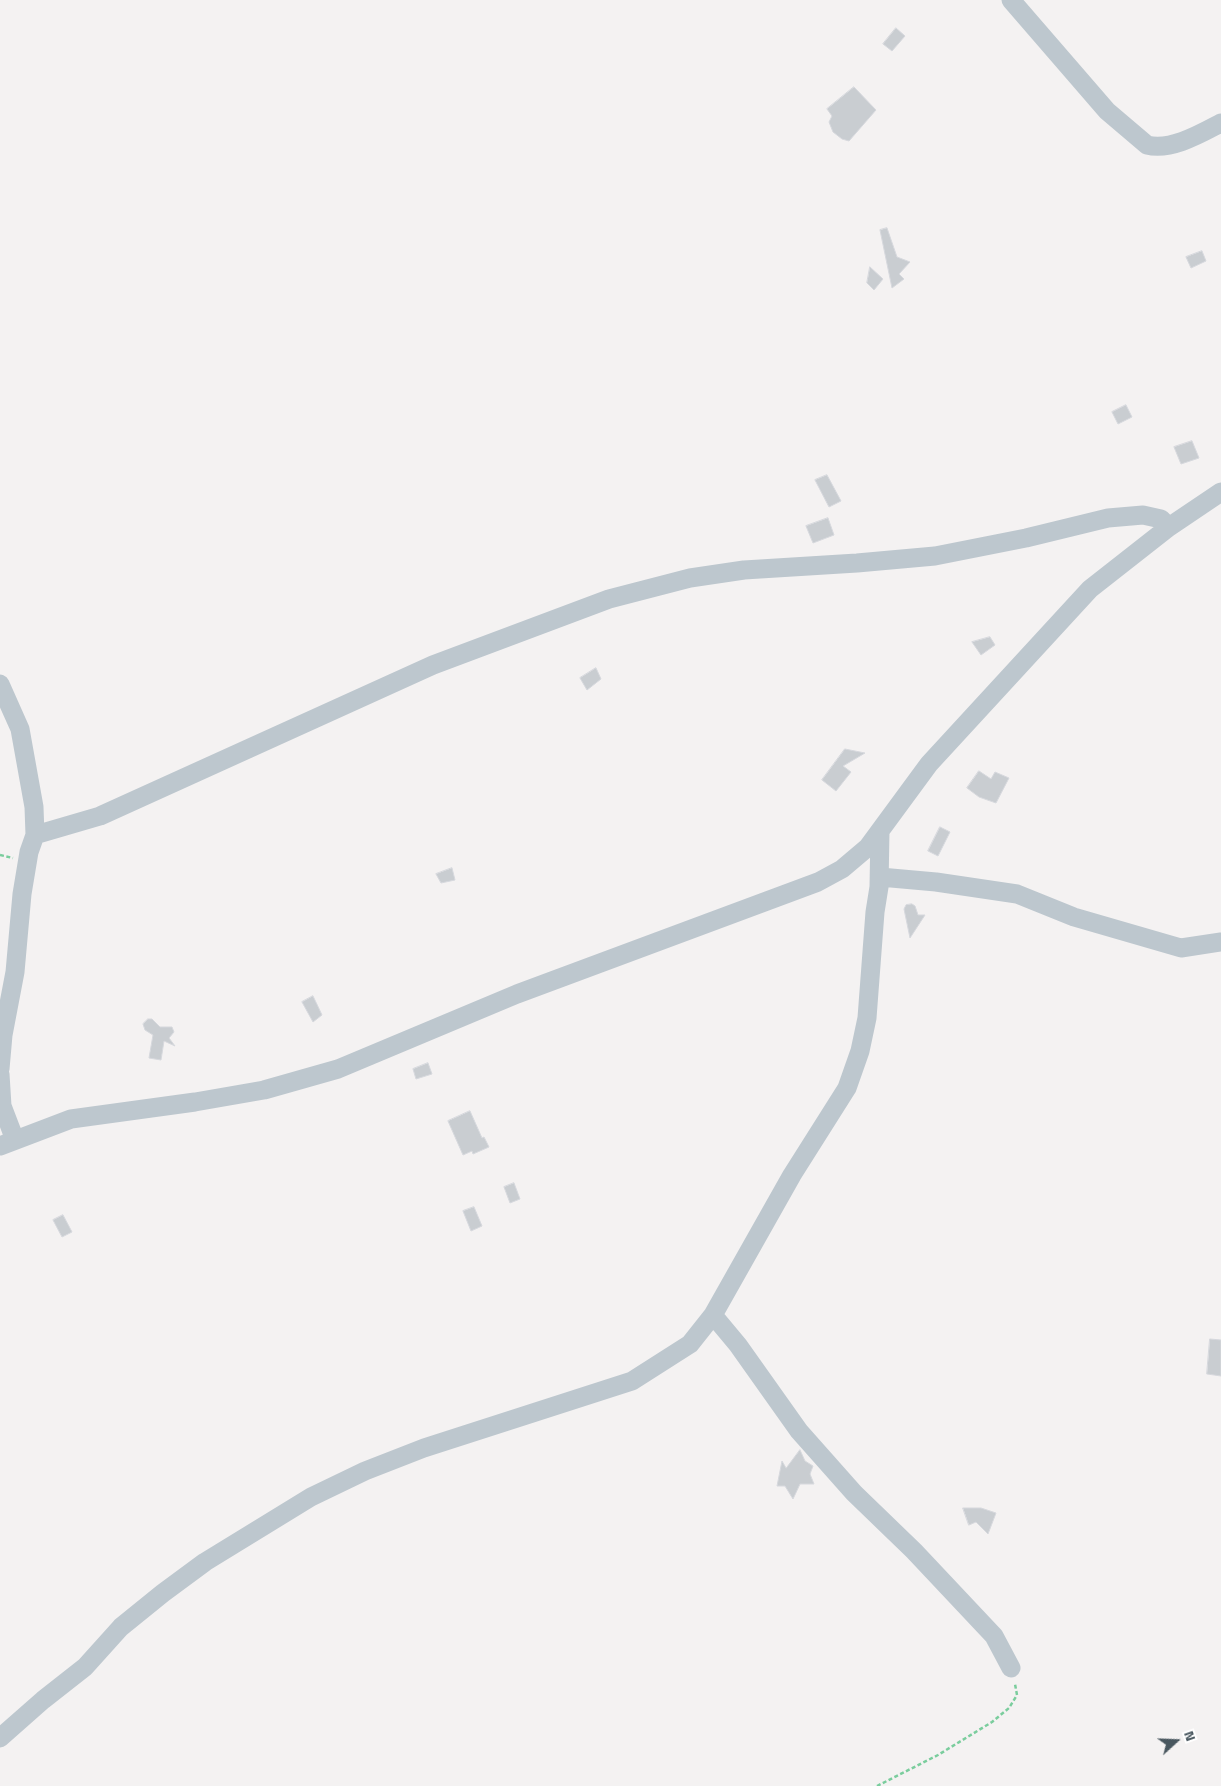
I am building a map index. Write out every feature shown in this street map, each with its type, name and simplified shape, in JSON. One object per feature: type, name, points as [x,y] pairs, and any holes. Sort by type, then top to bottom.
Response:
[{"type":"street","points":[[1011,0],[1106,111],[1147,146],[1155,147],[1177,143],[1221,123]]},
{"type":"street","points":[[0,1074],[7,1142],[71,1119],[195,1102],[264,1090],[338,1069],[517,994],[818,882],[842,869],[868,847],[929,764],[1090,589],[1169,527],[1221,492]]},
{"type":"street","points":[[35,835],[100,816],[433,665],[610,599],[690,578],[744,570],[935,556],[1026,538],[1108,518],[1143,515],[1161,519],[1169,527]]},
{"type":"street","points":[[0,684],[20,730],[34,807],[35,835],[29,852],[23,886],[19,936],[14,957],[15,972],[3,1035],[0,1069]]},
{"type":"street","points":[[0,1738],[43,1700],[85,1667],[121,1627],[205,1562],[263,1525],[338,1484],[416,1451],[632,1381],[690,1344],[713,1316],[792,1175],[847,1088],[860,1051],[867,1018],[880,877],[880,831]]},
{"type":"street","points":[[880,877],[936,882],[1017,894],[1074,917],[1181,948],[1221,942]]},
{"type":"street","points":[[713,1316],[738,1345],[799,1431],[854,1493],[914,1551],[994,1636],[1011,1668]]},
{"type":"path","points":[[877,1786],[938,1755],[992,1722],[1010,1708],[1017,1695],[1011,1668]]},
{"type":"building","points":[[896,28],[905,36],[892,51],[883,44]]},
{"type":"building","points":[[854,87],[876,110],[849,141],[842,139],[833,132],[829,122],[832,116],[827,109]]},
{"type":"building","points":[[887,228],[897,257],[910,262],[899,274],[904,279],[892,288],[880,230]]},
{"type":"building","points":[[1202,251],[1206,261],[1191,268],[1186,257]]},
{"type":"building","points":[[870,267],[883,279],[874,290],[867,283]]},
{"type":"building","points":[[1126,405],[1132,417],[1118,424],[1112,412]]},
{"type":"building","points":[[1192,441],[1199,458],[1181,464],[1174,447]]},
{"type":"building","points":[[827,475],[841,501],[829,507],[815,480]]},
{"type":"building","points":[[828,518],[834,535],[813,543],[806,526]]},
{"type":"building","points":[[990,637],[995,645],[981,655],[972,642]]},
{"type":"building","points":[[596,668],[601,679],[587,690],[580,678]]},
{"type":"building","points":[[845,749],[865,753],[843,766],[851,772],[836,791],[822,780]]},
{"type":"building","points":[[979,771],[991,779],[995,772],[1009,778],[996,803],[979,797],[967,788]]},
{"type":"building","points":[[940,827],[950,832],[938,856],[928,851]]},
{"type":"building","points":[[452,868],[455,880],[441,883],[436,874]]},
{"type":"building","points":[[912,904],[915,906],[918,915],[925,915],[910,938],[904,909],[906,905]]},
{"type":"building","points":[[313,996],[322,1015],[313,1022],[302,1002]]},
{"type":"building","points":[[148,1019],[152,1019],[160,1027],[172,1027],[174,1032],[169,1038],[175,1046],[164,1041],[161,1060],[149,1058],[153,1035],[145,1030],[143,1024]]},
{"type":"building","points":[[428,1063],[432,1074],[416,1079],[413,1069]]},
{"type":"building","points":[[470,1111],[482,1138],[484,1137],[489,1147],[473,1154],[472,1151],[463,1155],[448,1121]]},
{"type":"building","points":[[514,1183],[520,1199],[510,1203],[504,1187]]},
{"type":"building","points":[[474,1207],[482,1226],[471,1231],[463,1211]]},
{"type":"building","points":[[63,1215],[72,1232],[62,1237],[53,1220]]},
{"type":"building","points":[[1210,1339],[1221,1340],[1221,1376],[1207,1374]]},
{"type":"building","points":[[800,1450],[805,1461],[813,1466],[810,1474],[814,1484],[800,1484],[793,1499],[785,1486],[777,1486],[782,1461],[786,1468]]},
{"type":"building","points":[[963,1508],[981,1508],[996,1513],[988,1534],[976,1522],[969,1525]]}]
